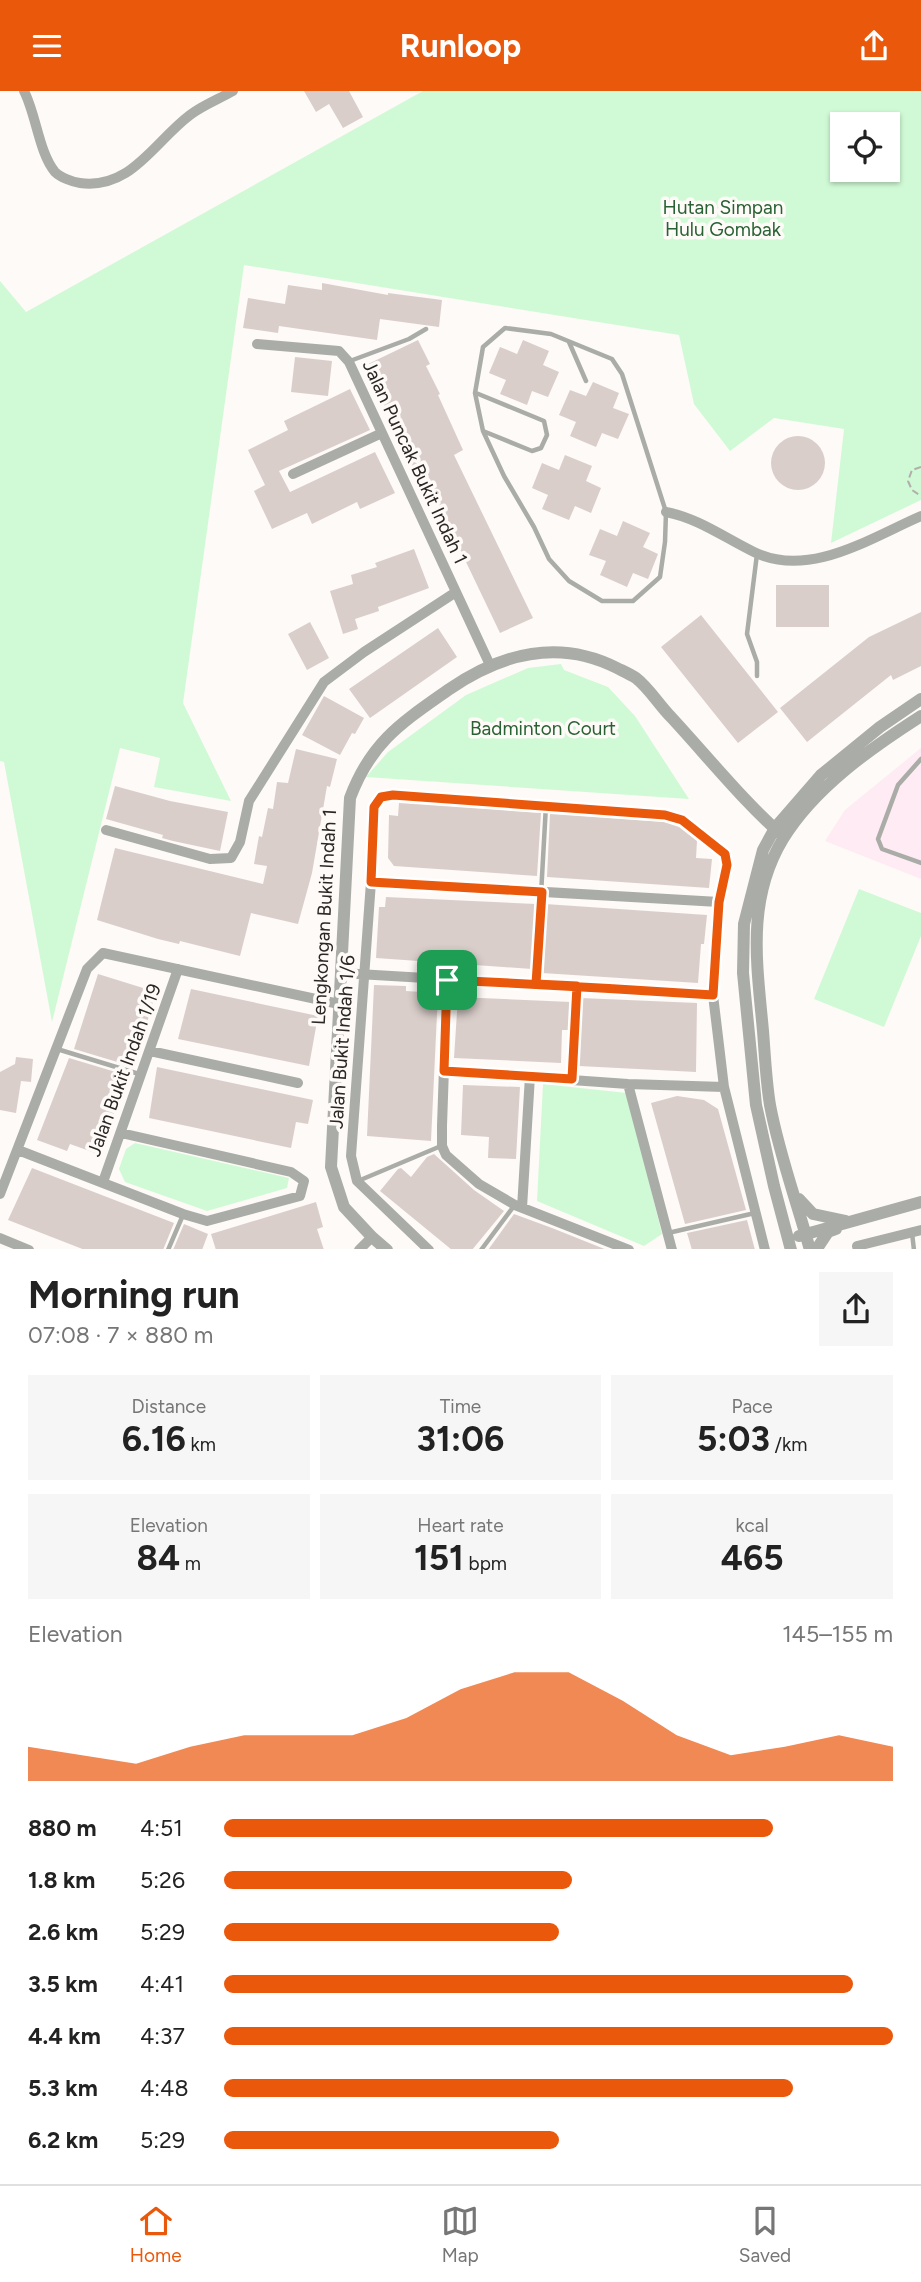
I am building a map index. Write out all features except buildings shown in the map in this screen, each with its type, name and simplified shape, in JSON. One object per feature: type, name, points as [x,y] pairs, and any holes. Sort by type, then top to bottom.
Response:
[{"type":"street","points":[[23,91],[56,173],[74,182],[94,184],[124,176],[191,114],[233,91]]},
{"type":"street","name":"Jalan Puncak Bukit Indah 1","points":[[257,344],[339,351],[349,362],[490,666]]},
{"type":"street","points":[[293,474],[383,433]]},
{"type":"street","points":[[666,512],[684,515],[757,554],[787,562],[821,559],[921,516]]},
{"type":"street","points":[[106,830],[210,859],[231,858],[240,842],[249,801],[324,683],[374,645],[456,592]]},
{"type":"street","name":"Lengkongan Bukit Indah 1","points":[[387,1249],[344,1207],[331,1167],[351,798],[358,777],[370,756],[392,731],[462,680],[490,666],[532,653],[566,652],[597,658],[636,678],[780,832]]},
{"type":"street","points":[[810,1249],[770,1105],[755,948],[759,898],[780,832],[821,775],[880,727],[921,699]]},
{"type":"street","points":[[921,716],[887,738],[826,786],[763,850],[744,924],[743,973],[756,1105],[790,1244],[806,1234],[921,1202]]},
{"type":"street","name":"Jalan Bukit Indah 1/6","points":[[357,1181],[351,1157],[374,807],[381,797],[393,795],[547,804]]},
{"type":"street","points":[[547,804],[665,815],[682,820],[725,854],[727,865],[719,902],[713,995],[724,1087],[765,1249]]},
{"type":"street","points":[[371,882],[719,902]]},
{"type":"street","points":[[0,1194],[87,969],[103,953],[339,1004]]},
{"type":"street","name":"Jalan Bukit Indah 1/19","points":[[103,1182],[178,969]]},
{"type":"street","points":[[341,973],[713,995]]},
{"type":"street","points":[[447,980],[442,1146],[446,1155],[479,1184],[519,1207],[629,1249]]},
{"type":"street","points":[[150,1051],[298,1083]]},
{"type":"street","points":[[444,1071],[628,1084],[724,1087]]},
{"type":"street","points":[[519,1207],[530,1076]]},
{"type":"street","points":[[628,1084],[672,1249]]},
{"type":"street","points":[[18,1150],[207,1221],[300,1196],[304,1181],[291,1172],[121,1133]]},
{"type":"street","points":[[357,1181],[429,1249]]},
{"type":"street","points":[[795,1193],[813,1214],[852,1222]]},
{"type":"street","points":[[816,1249],[828,1232],[852,1222]]},
{"type":"street","points":[[858,1249],[858,1246],[916,1231]]},
{"type":"street","points":[[359,1249],[372,1237]]},
{"type":"street","points":[[0,1238],[29,1249]]},
{"type":"lane","points":[[505,328],[551,334],[568,341],[612,359],[622,374],[666,512],[660,577],[632,601],[602,601],[569,582],[549,559],[483,431],[475,393],[483,347],[505,328]]},
{"type":"lane","points":[[349,362],[409,339],[426,329]]},
{"type":"lane","points":[[568,341],[586,381]]},
{"type":"lane","points":[[475,393],[544,421],[547,435],[541,448],[532,451],[483,431]]},
{"type":"lane","points":[[757,554],[747,634],[757,662],[757,676]]},
{"type":"lane","points":[[921,759],[898,785],[878,839],[882,849],[921,863]]},
{"type":"lane","points":[[536,984],[547,804]]},
{"type":"lane","points":[[572,1079],[577,986]]},
{"type":"lane","points":[[57,1048],[141,1075]]},
{"type":"lane","points":[[357,1181],[442,1146]]},
{"type":"lane","points":[[481,1249],[519,1207]]},
{"type":"lane","points":[[668,1234],[755,1213]]},
{"type":"lane","points":[[168,1249],[183,1214]]},
{"type":"lane","points":[[914,1249],[916,1231]]},
{"type":"path","points":[[921,467],[912,471],[908,481],[912,489],[921,495]]},
{"type":"shaded area","points":[[921,748],[921,879],[825,841],[845,810]]},
{"type":"green space","name":"Hutan Simpan Hulu Gombak","points":[[423,91],[921,91],[921,500],[831,543],[844,429],[774,418],[730,451],[694,404],[679,335],[244,265],[183,703],[231,801],[154,787],[160,758],[120,748],[52,1022],[4,762],[0,761],[0,281],[26,312]]},
{"type":"green space","name":"Badminton Court","points":[[561,664],[564,670],[608,687],[635,716],[689,799],[366,777],[388,752],[466,695],[528,668]]},
{"type":"green space","points":[[859,889],[921,913],[921,936],[884,1027],[814,999]]},
{"type":"green space","points":[[543,1084],[627,1093],[662,1234],[644,1246],[537,1201]]},
{"type":"green space","points":[[135,1143],[289,1178],[287,1188],[207,1211],[125,1182],[119,1169],[126,1149]]},
{"type":"route","points":[[447,980],[444,1071],[572,1079],[577,986],[536,984],[542,892],[371,882],[374,807],[381,797],[393,795],[547,804],[665,815],[682,820],[696,829],[725,854],[727,865],[719,902],[713,995],[577,986],[447,980]]}]
